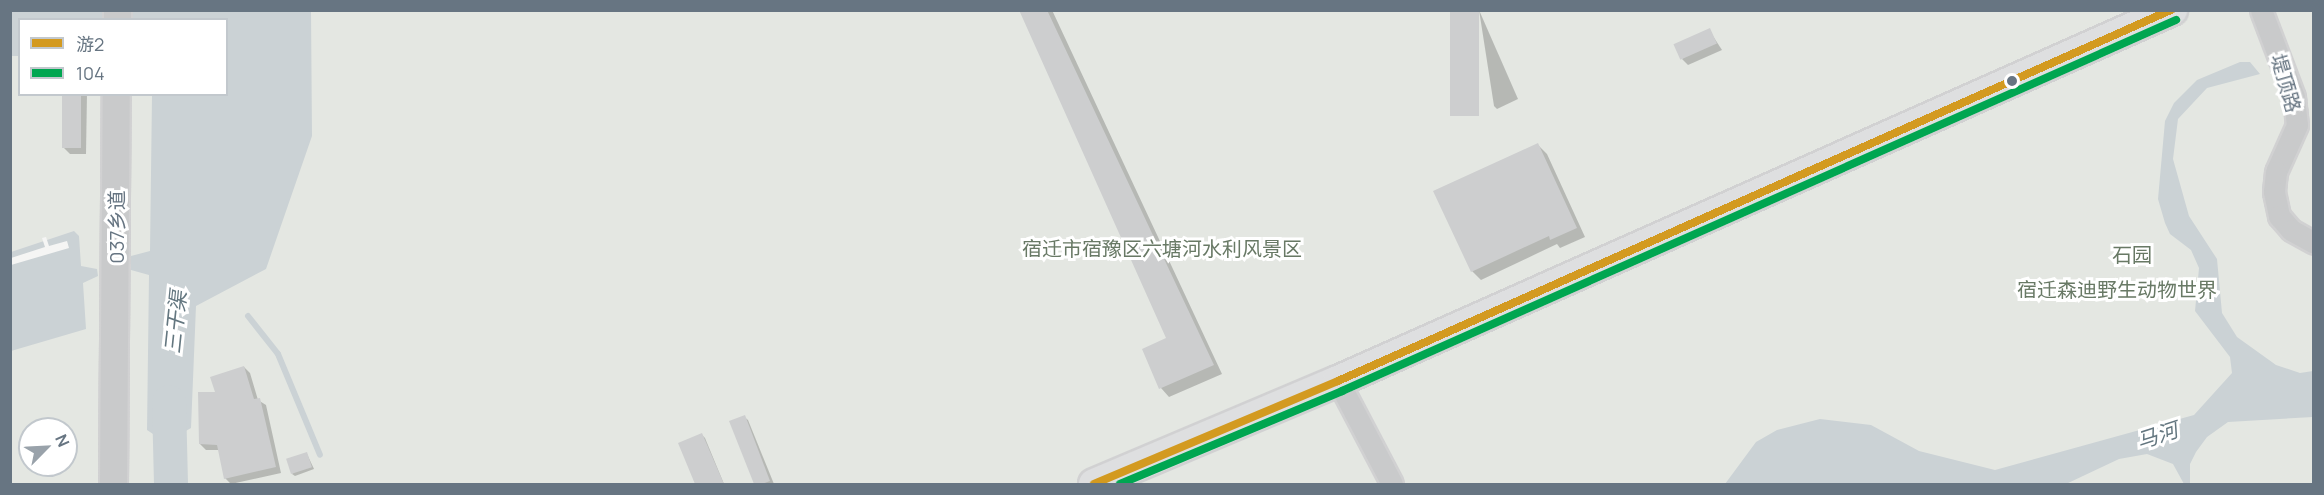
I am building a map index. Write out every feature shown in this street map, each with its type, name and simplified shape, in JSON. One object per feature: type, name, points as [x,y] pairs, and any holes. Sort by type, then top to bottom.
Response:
[{"type":"main road","points":[[1094,484],[1338,381],[2172,10]]},
{"type":"street","name":"堤顶路","points":[[2261,10],[2294,97],[2297,124],[2276,172],[2274,192],[2279,216],[2291,230],[2313,243]]},
{"type":"street","name":"037乡道","points":[[113,484],[116,100]]},
{"type":"street","points":[[1338,381],[1392,484]]},
{"type":"green space","name":"宿迁市宿豫区六塘河水利风景区","points":[[10,11],[2313,11],[2313,484],[11,484]]},
{"type":"water","points":[[10,11],[311,11],[312,136],[266,269],[196,306],[191,428],[177,436],[174,449],[164,449],[159,438],[147,430],[149,275],[131,270],[131,256],[150,251],[152,96],[228,96],[228,18],[18,18],[18,56],[11,56]]},
{"type":"water","name":"马河","points":[[2240,62],[2250,62],[2260,74],[2207,88],[2178,119],[2173,159],[2189,216],[2217,259],[2222,313],[2237,337],[2276,365],[2300,373],[2313,371],[2313,417],[2228,422],[2207,437],[2196,452],[2190,464],[2190,484],[2184,484],[2173,464],[2147,454],[2119,459],[2066,484],[1725,484],[1756,442],[1777,430],[1820,419],[1871,425],[1919,451],[1995,470],[2194,415],[2232,373],[2230,357],[2195,311],[2199,268],[2191,250],[2170,234],[2158,199],[2165,121],[2174,103],[2197,80]]},
{"type":"water","points":[[74,231],[79,236],[81,266],[97,269],[98,276],[83,283],[86,329],[11,351],[11,252]]},
{"type":"pier","points":[[46,237],[49,246],[67,241],[69,248],[11,265],[11,258],[45,247],[42,238]]},
{"type":"building","points":[[1019,10],[1047,10],[1214,365],[1159,389],[1142,349],[1166,338]]},
{"type":"building","points":[[1450,10],[1479,10],[1479,116],[1450,116]]},
{"type":"building","points":[[1710,28],[1717,44],[1680,60],[1673,44]]},
{"type":"building","points":[[62,96],[81,96],[81,148],[62,148]]},
{"type":"building","points":[[1538,143],[1577,228],[1550,240],[1549,236],[1471,272],[1433,191]]},
{"type":"building","points":[[244,366],[254,399],[260,398],[276,467],[224,479],[217,445],[199,444],[198,392],[215,392],[210,377]]},
{"type":"building","points":[[745,415],[770,481],[762,484],[754,484],[729,421]]},
{"type":"building","points":[[702,433],[724,484],[695,484],[678,443]]},
{"type":"building","points":[[307,452],[312,467],[291,474],[286,459]]},
{"type":"waterway","points":[[248,316],[278,354],[320,455]]},
{"type":"waterway","name":"三干渠","points":[[169,402],[171,484]]},
{"type":"transit line","name":"游2","points":[[1094,484],[1338,381],[2171,10]]},
{"type":"transit line","name":"104","points":[[1120,484],[1342,391],[2176,20]]},
{"type":"park label","name":"石园","points":[[2132,254]]},
{"type":"park label","name":"宿迁森迪野生动物世界","points":[[2117,289]]}]
